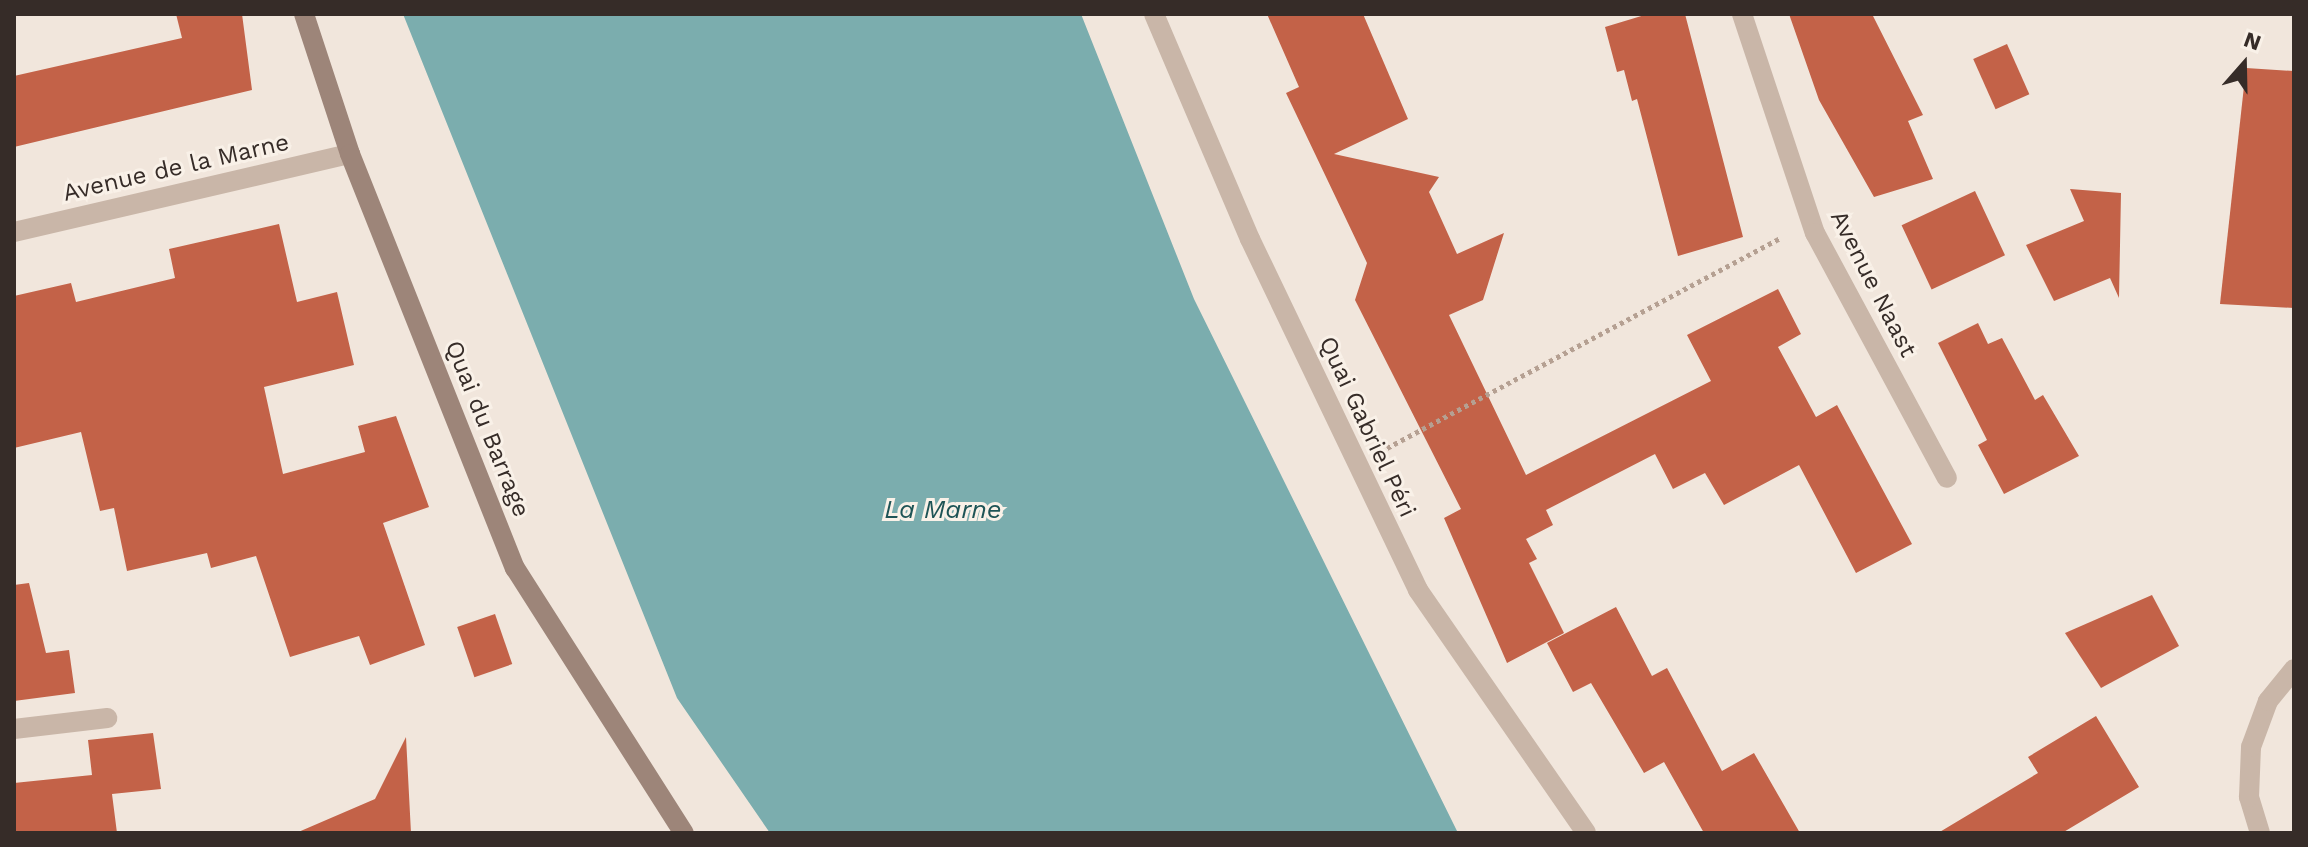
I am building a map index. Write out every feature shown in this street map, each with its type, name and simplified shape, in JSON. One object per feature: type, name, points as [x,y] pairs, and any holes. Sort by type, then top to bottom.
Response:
[{"type":"street","name":"Quai du Barrage","points":[[304,14],[350,154],[515,568],[684,833]]},
{"type":"street","name":"Quai Gabriel Péri","points":[[1154,14],[1354,464],[1426,604],[1586,833]]},
{"type":"street","name":"Avenue Naast","points":[[1742,14],[1811,222],[1947,478]]},
{"type":"street","name":"Avenue de la Marne","points":[[14,232],[350,154]]},
{"type":"street","points":[[2260,833],[2249,797],[2251,747],[2268,701],[2294,669]]},
{"type":"street","points":[[14,729],[107,718]]},
{"type":"path","points":[[1354,464],[1811,222]]},
{"type":"water","name":"La Marne","points":[[403,14],[1081,14],[1194,299],[1458,833],[770,833],[677,698]]},
{"type":"building","points":[[176,14],[242,14],[252,90],[14,147],[14,76],[182,38]]},
{"type":"building","points":[[1267,14],[1363,14],[1408,119],[1334,154],[1439,177],[1429,192],[1457,254],[1504,233],[1483,300],[1449,315],[1526,475],[1711,381],[1687,335],[1778,289],[1801,334],[1778,347],[1816,417],[1837,405],[1912,544],[1856,573],[1799,465],[1724,505],[1705,473],[1673,489],[1655,454],[1546,510],[1553,525],[1526,539],[1537,559],[1529,563],[1564,633],[1507,663],[1444,518],[1461,509],[1355,300],[1367,263],[1286,93],[1299,87]]},
{"type":"building","points":[[1648,14],[1685,14],[1743,237],[1678,256],[1637,99],[1632,101],[1624,70],[1617,72],[1605,27]]},
{"type":"building","points":[[1789,14],[1872,14],[1923,115],[1908,121],[1933,179],[1874,197],[1819,100]]},
{"type":"building","points":[[2007,44],[2029,94],[1996,109],[1973,59]]},
{"type":"building","points":[[2246,68],[2294,71],[2294,308],[2220,304]]},
{"type":"building","points":[[2070,189],[2121,193],[2119,298],[2110,278],[2054,301],[2026,245],[2084,221]]},
{"type":"building","points":[[1975,191],[2005,255],[1932,290],[1902,225]]},
{"type":"building","points":[[279,224],[297,302],[337,292],[354,365],[264,387],[283,474],[365,452],[358,426],[396,416],[429,507],[383,523],[425,645],[370,665],[359,636],[290,657],[256,556],[211,568],[207,553],[127,571],[114,508],[100,511],[81,432],[14,448],[14,296],[71,283],[76,302],[175,278],[169,249]]},
{"type":"building","points":[[1978,323],[1988,344],[2002,338],[2035,400],[2043,395],[2079,456],[2004,494],[1978,445],[1987,440],[1938,343]]},
{"type":"building","points":[[29,583],[46,653],[69,650],[75,693],[14,701],[14,585]]},
{"type":"building","points":[[2152,595],[2179,646],[2101,688],[2065,633]]},
{"type":"building","points":[[1616,607],[1652,676],[1667,668],[1722,771],[1754,753],[1800,833],[1704,833],[1664,762],[1644,773],[1591,683],[1573,692],[1547,643]]},
{"type":"building","points":[[495,614],[512,664],[474,677],[457,627]]},
{"type":"building","points":[[2096,716],[2139,787],[2062,833],[1938,833],[2038,773],[2028,757]]},
{"type":"building","points":[[153,733],[161,789],[112,794],[117,833],[14,833],[14,783],[92,775],[88,740]]},
{"type":"building","points":[[406,737],[411,833],[296,833],[375,799]]}]
